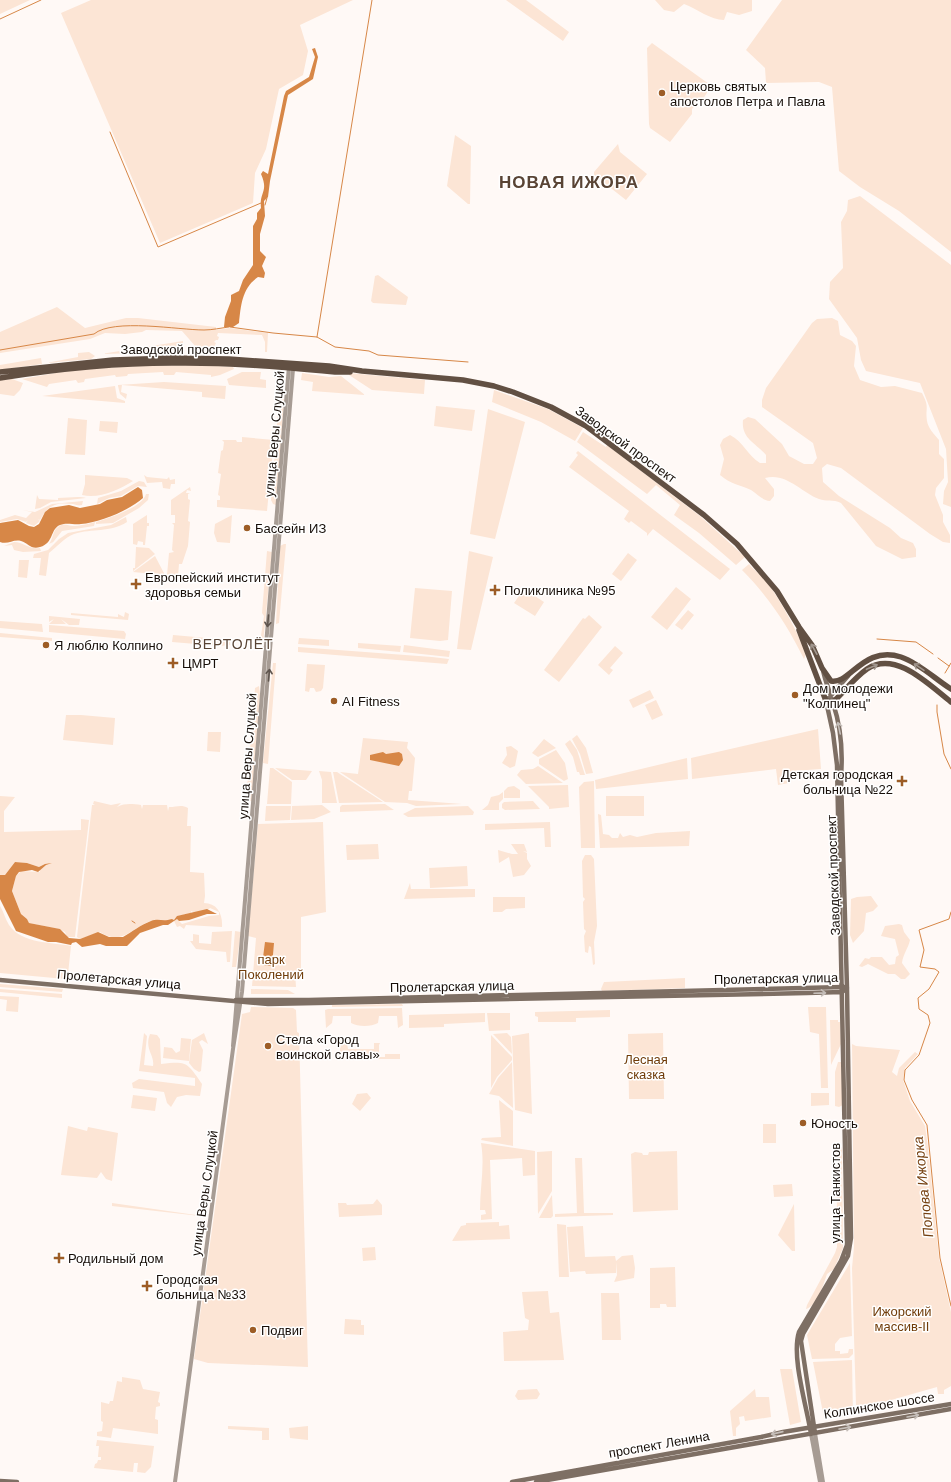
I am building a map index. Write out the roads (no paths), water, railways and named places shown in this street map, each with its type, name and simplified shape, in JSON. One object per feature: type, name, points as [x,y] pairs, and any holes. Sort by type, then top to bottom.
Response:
[{"type":"main road","name":"Заводской проспект","points":[[0,372],[93,361],[140,358],[229,359],[335,372],[362,371],[447,378],[494,386],[551,407],[577,420],[592,430],[704,515],[737,544],[772,584],[812,646],[822,668],[833,702],[841,737],[843,754],[841,776],[842,986]]},
{"type":"main road","name":"Заводской проспект","points":[[0,378],[69,368],[138,364],[200,363],[291,367]]},
{"type":"main road","name":"Заводской проспект","points":[[799,627],[826,701],[836,752],[847,988]]},
{"type":"main road","points":[[826,701],[858,665],[868,659],[880,656],[894,656],[909,661],[951,689]]},
{"type":"main road","points":[[826,701],[833,702],[867,669],[884,664],[902,667],[951,702]]},
{"type":"main road","points":[[822,668],[827,678],[833,682],[840,681],[849,675]]},
{"type":"main road","name":"Пролетарская улица","points":[[0,980],[239,1000],[301,1004],[842,992],[847,988],[842,986],[309,1000],[239,1000]]},
{"type":"main road","name":"улица Танкистов","points":[[813,1434],[801,1341],[802,1334],[844,1263],[850,1249],[842,986]]},
{"type":"main road","name":"улица Танкистов","points":[[847,988],[847,1111]]},
{"type":"main road","name":"Колпинское шоссе","points":[[812,1427],[951,1404]]},
{"type":"main road","name":"Колпинское шоссе","points":[[813,1434],[951,1409]]},
{"type":"main road","name":"проспект Ленина","points":[[512,1482],[812,1427]]},
{"type":"main road","name":"проспект Ленина","points":[[536,1482],[813,1434]]},
{"type":"main road","points":[[0,1481],[17,1482]]},
{"type":"street","name":"улица Веры Слуцкой","points":[[175,1482],[239,1000],[278,509],[291,367]]},
{"type":"street","points":[[813,1434],[820,1482]]},
{"type":"street","points":[[813,1434],[823,1482]]},
{"type":"waterway","points":[[0,19],[41,0]]},
{"type":"waterway","points":[[317,337],[372,0]]},
{"type":"waterway","points":[[110,132],[158,247],[261,203]]},
{"type":"waterway","points":[[265,205],[267,198]]},
{"type":"waterway","points":[[0,350],[94,334],[103,329],[116,327],[147,326],[204,330],[229,327]]},
{"type":"waterway","points":[[230,327],[317,337],[335,347],[369,351],[378,355],[468,362]]},
{"type":"waterway","points":[[877,639],[916,642],[933,654]]},
{"type":"waterway","points":[[938,658],[949,666]]},
{"type":"waterway","name":"Попова Ижорка","points":[[945,673],[951,663]]},
{"type":"waterway","name":"Попова Ижорка","points":[[937,705],[944,754],[951,769]]},
{"type":"waterway","name":"Попова Ижорка","points":[[951,912],[949,919],[919,930],[924,950],[920,967],[935,969],[939,972],[929,989],[918,998],[919,1009],[928,1015],[930,1023],[919,1055],[905,1070],[904,1080],[912,1100],[927,1125],[940,1258],[951,1306]]},
{"type":"place","name":"Церковь святых апостолов Петра и Павла","points":[[662,93]]},
{"type":"place","name":"Бассейн ИЗ","points":[[247,528]]},
{"type":"place","name":"Европейский институт здоровья семьи","points":[[136,584]]},
{"type":"place","name":"Поликлиника №95","points":[[495,590]]},
{"type":"place","name":"Я люблю Колпино","points":[[46,645]]},
{"type":"place","name":"ЦМРТ","points":[[173,663]]},
{"type":"place","name":"Дом молодежи \"Колпинец\"","points":[[795,695]]},
{"type":"place","name":"AI Fitness","points":[[334,701]]},
{"type":"place","name":"Детская городская больница №22","points":[[902,781]]},
{"type":"place","name":"Стела «Город воинской славы»","points":[[268,1046]]},
{"type":"place","name":"Юность","points":[[803,1123]]},
{"type":"place","name":"Родильный дом","points":[[59,1258]]},
{"type":"place","name":"Городская больница №33","points":[[147,1286]]},
{"type":"place","name":"Подвиг","points":[[253,1330]]},
{"type":"district","name":"НОВАЯ ИЖОРА","points":[[569,182]]},
{"type":"district","name":"ВЕРТОЛЁТ","points":[[233,644]]},
{"type":"park label","name":"парк Поколений","points":[[271,966]]},
{"type":"park label","name":"Лесная сказка","points":[[646,1066]]},
{"type":"park label","name":"Ижорский массив-II","points":[[902,1318]]}]
